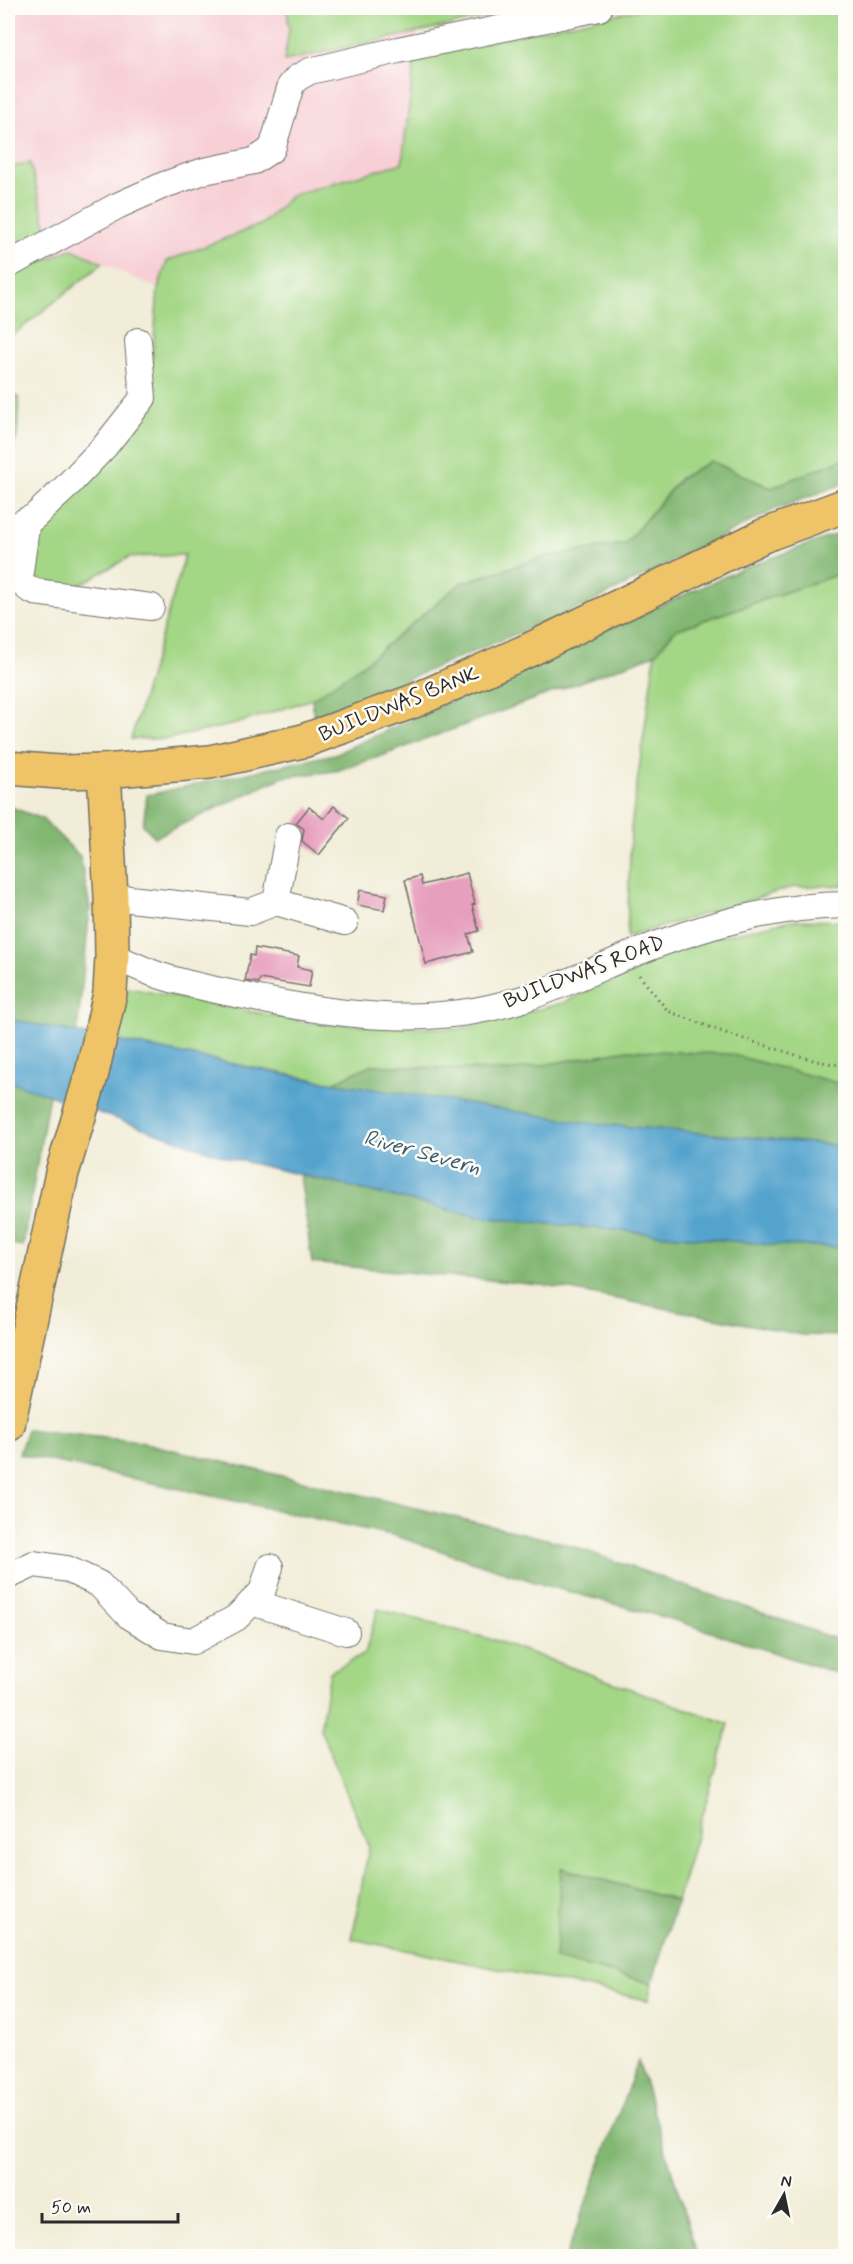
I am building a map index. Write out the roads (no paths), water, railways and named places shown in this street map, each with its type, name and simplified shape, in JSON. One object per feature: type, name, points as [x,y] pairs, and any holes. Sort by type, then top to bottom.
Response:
[{"type":"main road","name":"BUILDWAS BANK","points":[[104,771],[210,762],[303,741],[414,702],[529,650],[763,536],[846,505]]},
{"type":"main road","points":[[8,768],[59,772],[104,771],[112,956],[110,993],[92,1073],[62,1173],[8,1425]]},
{"type":"street","points":[[8,265],[117,206],[164,185],[204,171],[254,161],[272,149],[291,85],[297,78],[310,71],[599,8]]},
{"type":"street","points":[[138,341],[143,398],[64,489],[34,517],[17,525],[14,567],[25,587],[35,592],[151,607]]},
{"type":"street","points":[[276,902],[288,836]]},
{"type":"street","points":[[111,897],[250,912],[276,902],[345,922]]},
{"type":"street","name":"BUILDWAS ROAD","points":[[112,956],[159,975],[223,992],[289,1005],[392,1018],[430,1017],[469,1012],[514,1002],[562,986],[629,955],[685,934],[735,919],[778,910],[846,905]]},
{"type":"street","points":[[8,1576],[34,1564],[67,1569],[99,1584],[128,1615],[162,1636],[193,1641],[236,1618],[262,1592],[270,1567]]},
{"type":"street","points":[[252,1602],[346,1632]]},
{"type":"water","name":"River Severn","points":[[8,1019],[298,1077],[588,1123],[845,1146],[845,1247],[775,1245],[479,1217],[229,1158],[8,1081]]}]
